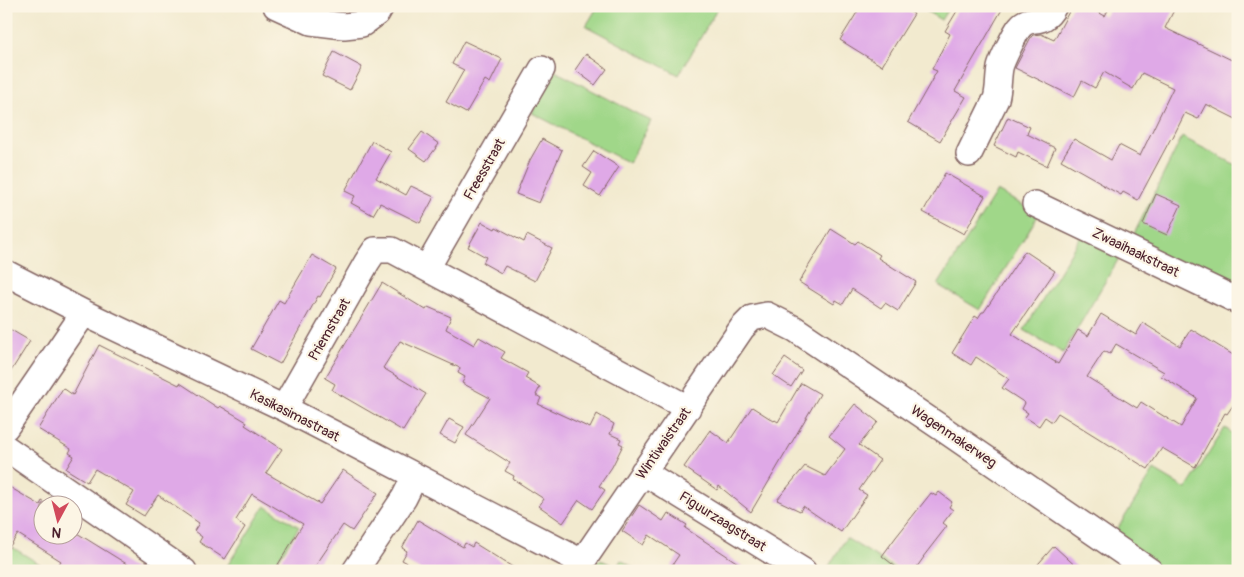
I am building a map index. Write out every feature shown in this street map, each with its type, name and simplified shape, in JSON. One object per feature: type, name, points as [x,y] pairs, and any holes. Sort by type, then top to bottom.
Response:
[{"type":"street","points":[[276,6],[311,22],[344,26],[362,24],[377,13],[381,6]]},
{"type":"street","points":[[969,154],[996,99],[1001,63],[1020,26],[1031,20],[1043,19],[1048,16],[1054,6]]},
{"type":"street","name":"Freesstraat","points":[[427,268],[542,69]]},
{"type":"street","name":"Zwaaihaakstraat","points":[[1035,204],[1238,301]]},
{"type":"street","name":"Priemstraat","points":[[284,408],[375,250],[392,250],[427,268]]},
{"type":"street","points":[[427,268],[688,408]]},
{"type":"street","name":"Kasikasimastraat","points":[[6,273],[84,313],[284,408],[415,476],[579,567]]},
{"type":"street","points":[[6,427],[84,313]]},
{"type":"street","name":"Wagenmakerweg","points":[[752,318],[766,314],[795,329],[1150,571]]},
{"type":"street","name":"Wintiwaistraat","points":[[579,567],[742,328],[752,318]]},
{"type":"street","points":[[6,448],[184,571]]},
{"type":"street","name":"Figuurzaagstraat","points":[[644,472],[803,571]]},
{"type":"street","points":[[355,571],[404,498],[415,476]]},
{"type":"green space","points":[[598,6],[719,6],[679,75],[586,26]]},
{"type":"green space","points":[[918,6],[950,6],[941,20]]},
{"type":"green space","points":[[555,71],[651,121],[629,163],[532,113]]},
{"type":"green space","points":[[1182,137],[1238,166],[1238,293],[1130,242]]},
{"type":"green space","points":[[997,191],[1039,214],[980,310],[938,285]]},
{"type":"green space","points":[[1082,234],[1122,253],[1063,353],[1024,330]]},
{"type":"green space","points":[[1225,428],[1238,437],[1238,571],[1157,571],[1111,539],[1154,470],[1186,489]]},
{"type":"green space","points":[[265,506],[299,527],[271,571],[224,571]]},
{"type":"green space","points":[[846,538],[900,571],[826,571]]},
{"type":"green space","points":[[12,547],[51,571],[6,571],[6,557]]},
{"type":"green space","points":[[589,560],[603,561],[617,567],[621,560],[639,571],[582,571]]},
{"type":"building","points":[[861,6],[901,6],[914,14],[882,66],[840,40]]},
{"type":"building","points":[[960,6],[1004,6],[955,91],[966,97],[940,141],[908,122],[937,71],[932,69],[950,34],[945,31]]},
{"type":"building","points":[[1072,6],[1087,6],[1105,16],[1110,6],[1176,6],[1165,28],[1238,63],[1238,120],[1206,104],[1198,119],[1185,113],[1138,200],[1123,192],[1121,195],[1061,160],[1074,139],[1111,160],[1119,145],[1140,156],[1173,88],[1142,73],[1133,89],[1104,72],[1095,88],[1082,81],[1074,97],[1015,68],[1033,35],[1041,34],[1054,40]]},
{"type":"building","points":[[464,41],[502,59],[490,83],[485,80],[466,113],[446,102],[464,70],[452,64]]},
{"type":"building","points":[[334,52],[362,67],[350,90],[322,76]]},
{"type":"building","points":[[586,54],[607,69],[595,85],[575,70]]},
{"type":"building","points":[[1008,117],[1030,127],[1027,134],[1055,148],[1047,166],[1018,152],[1016,157],[994,146]]},
{"type":"building","points":[[422,132],[439,144],[426,161],[409,149]]},
{"type":"building","points":[[542,139],[562,150],[539,203],[516,194],[530,160]]},
{"type":"building","points":[[372,141],[391,152],[376,178],[406,195],[411,186],[434,197],[420,223],[380,203],[373,215],[351,203],[355,196],[345,191]]},
{"type":"building","points":[[594,151],[619,167],[600,196],[584,186],[592,173],[583,167]]},
{"type":"building","points":[[945,173],[985,196],[964,234],[923,212]]},
{"type":"building","points":[[1156,194],[1181,205],[1167,235],[1143,224]]},
{"type":"building","points":[[482,222],[495,229],[496,227],[524,242],[527,235],[552,248],[535,281],[505,266],[501,273],[483,263],[486,257],[468,247]]},
{"type":"building","points":[[831,229],[855,244],[858,241],[880,255],[878,258],[916,282],[898,311],[885,303],[881,308],[852,289],[843,304],[836,300],[834,304],[799,282]]},
{"type":"building","points":[[1025,251],[1055,271],[1012,334],[1058,364],[1078,330],[1088,336],[1101,314],[1136,335],[1143,323],[1180,346],[1191,329],[1238,358],[1238,398],[1227,414],[1225,413],[1195,467],[1162,448],[1148,469],[1058,413],[1052,422],[1045,417],[1039,426],[1025,417],[1028,413],[1022,409],[1025,403],[1002,388],[1009,379],[976,357],[971,365],[952,353],[975,316],[978,318]],"holes":[[[1116,344],[1164,372],[1161,376],[1197,398],[1181,427],[1141,402],[1137,408],[1087,377],[1104,351],[1110,354]]]},
{"type":"building","points":[[312,255],[336,269],[320,297],[318,296],[280,364],[251,349],[279,300],[284,303]]},
{"type":"building","points":[[382,283],[426,310],[428,307],[451,317],[446,329],[474,345],[479,337],[505,352],[501,358],[528,373],[525,378],[540,387],[536,395],[541,398],[538,404],[590,428],[597,414],[614,424],[610,434],[621,439],[619,443],[623,445],[612,467],[599,486],[605,490],[592,509],[579,500],[563,523],[539,506],[544,499],[513,479],[514,476],[505,471],[510,463],[466,435],[490,398],[462,383],[465,377],[458,373],[460,368],[400,341],[383,368],[426,394],[403,431],[332,390],[335,384],[325,378]]},
{"type":"building","points":[[6,327],[30,341],[6,379]]},
{"type":"building","points":[[99,345],[179,385],[180,383],[218,408],[220,406],[247,422],[245,425],[282,449],[266,473],[320,504],[343,470],[378,493],[352,531],[343,525],[312,571],[274,571],[303,524],[252,494],[236,520],[245,527],[225,559],[199,542],[202,537],[194,531],[199,523],[158,495],[144,516],[126,505],[134,492],[95,469],[87,482],[66,469],[74,456],[69,453],[71,449],[38,429],[63,388],[73,395]]},
{"type":"building","points":[[785,358],[802,370],[791,387],[773,375]]},
{"type":"building","points":[[801,383],[820,394],[751,512],[719,486],[717,490],[684,467],[710,430],[728,443],[752,407],[778,422]]},
{"type":"building","points":[[855,404],[878,422],[859,445],[880,460],[859,490],[867,495],[841,532],[803,506],[800,511],[777,500],[805,466],[825,476],[845,449],[829,436]]},
{"type":"building","points":[[449,419],[464,427],[455,443],[440,435]]},
{"type":"building","points":[[6,485],[32,500],[32,543],[18,534],[6,552]]},
{"type":"building","points":[[939,492],[952,502],[949,507],[953,510],[943,523],[947,526],[914,571],[901,571],[882,556],[931,493],[936,496]]},
{"type":"building","points":[[639,505],[663,521],[668,513],[687,525],[685,528],[750,571],[668,571],[679,555],[649,535],[643,545],[622,531]]},
{"type":"building","points":[[418,520],[463,547],[465,543],[472,547],[474,543],[519,571],[422,571],[402,560],[407,551],[402,548]]},
{"type":"building","points":[[82,536],[138,571],[55,571],[61,561],[34,544],[82,544]]},
{"type":"building","points":[[1054,546],[1081,571],[1032,571]]}]
